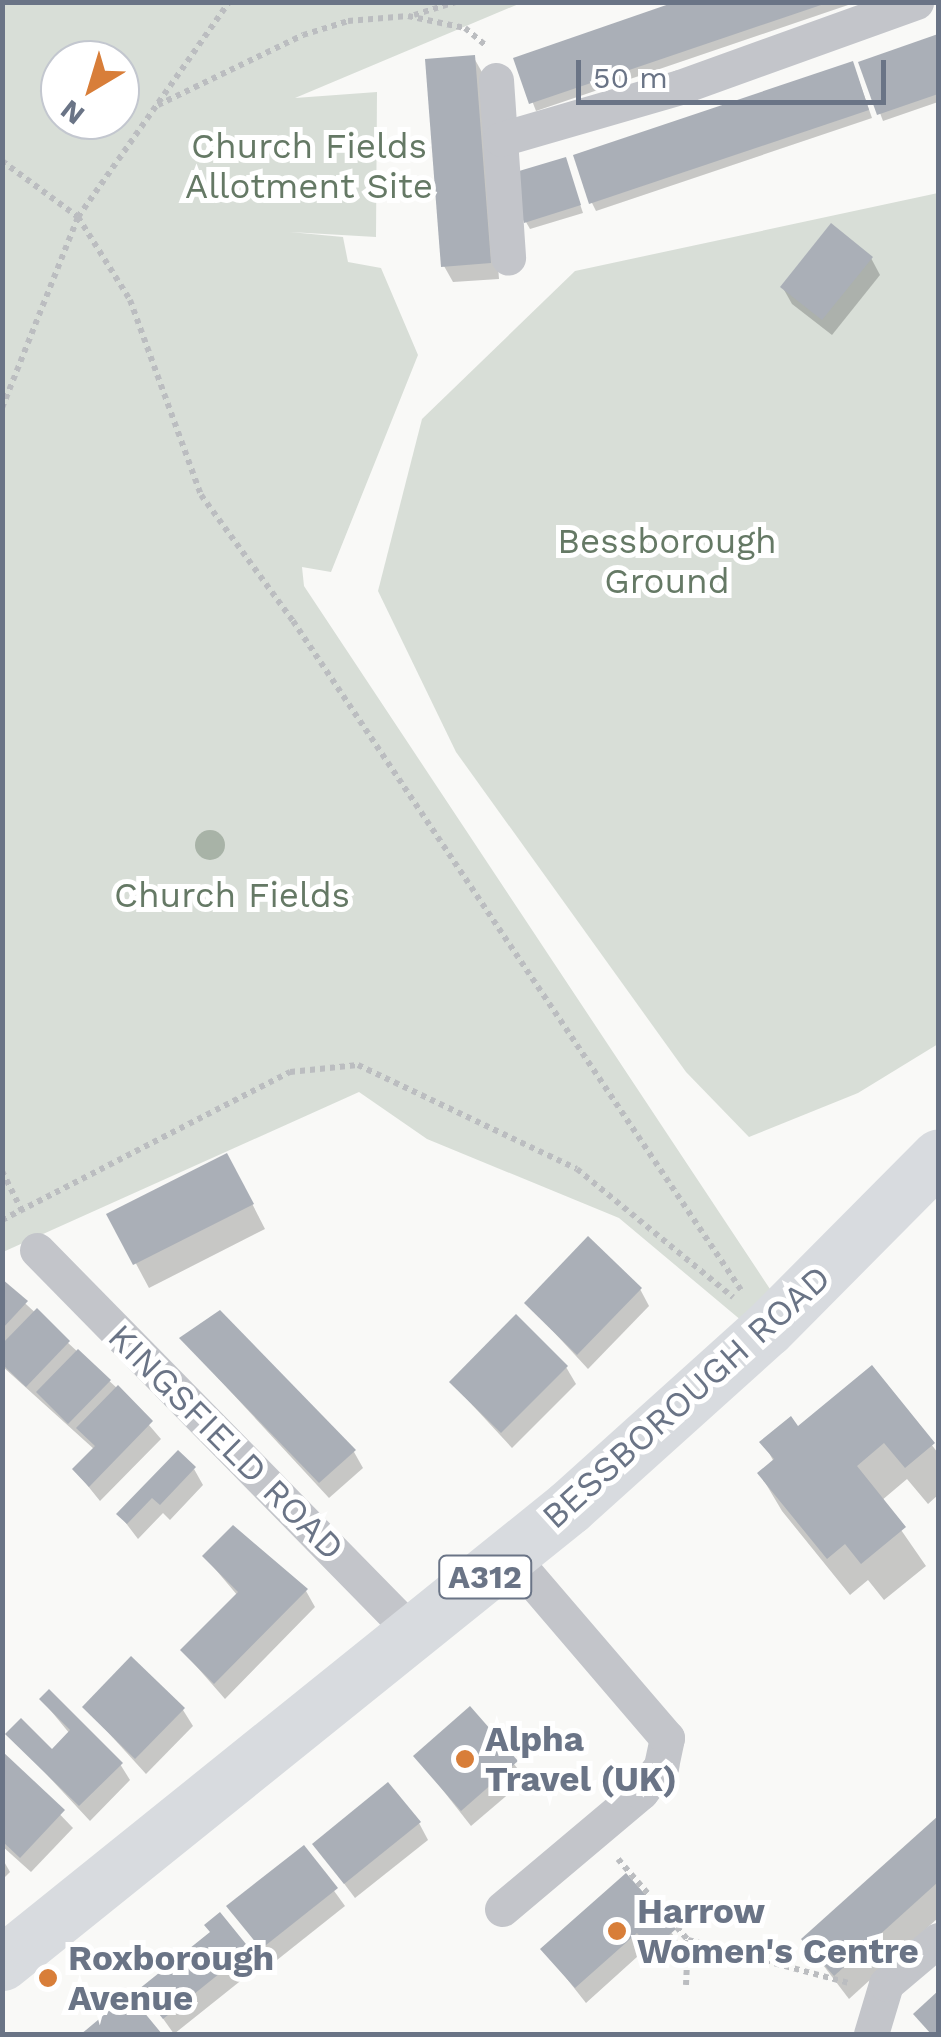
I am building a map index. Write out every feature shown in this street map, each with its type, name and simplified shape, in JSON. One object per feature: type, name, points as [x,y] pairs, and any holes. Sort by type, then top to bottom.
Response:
[{"type":"main road","name":"BESSBOROUGH ROAD","points":[[2,1963],[511,1556],[767,1329],[938,1157]]},
{"type":"street","points":[[501,139],[680,88],[916,2]]},
{"type":"street","points":[[496,80],[508,258]]},
{"type":"street","name":"KINGSFIELD ROAD","points":[[37,1250],[414,1634]]},
{"type":"street","points":[[502,1910],[594,1832],[662,1766],[667,1738],[511,1556]]},
{"type":"street","points":[[872,2033],[886,1984],[938,1940]]},
{"type":"path","points":[[2,408],[78,218],[230,2]]},
{"type":"path","points":[[157,106],[303,34],[348,21],[408,16],[456,2]]},
{"type":"path","points":[[408,16],[465,28],[488,47],[496,80]]},
{"type":"path","points":[[2,161],[78,218],[130,300],[201,495],[293,621],[767,1329]]},
{"type":"path","points":[[2,1220],[290,1072],[358,1065],[577,1168],[686,1253],[767,1329]]},
{"type":"path","points":[[2,1171],[22,1211]]},
{"type":"path","points":[[594,1832],[688,1940],[860,1986],[872,2033]]},
{"type":"path","points":[[686,1985],[688,1940]]},
{"type":"green space","name":"Church Fields","points":[[2,3],[521,3],[295,98],[377,92],[376,237],[290,232],[343,237],[348,262],[381,268],[418,355],[331,572],[302,567],[304,586],[774,1295],[742,1321],[619,1218],[427,1139],[359,1092],[3,1252]]},
{"type":"green space","name":"Bessborough Ground","points":[[938,193],[938,1044],[858,1093],[749,1137],[686,1072],[456,752],[378,591],[422,419],[575,271]]},
{"type":"building","points":[[675,2],[827,3],[529,104],[513,58]]},
{"type":"building","points":[[938,34],[938,94],[877,115],[858,62]]},
{"type":"building","points":[[475,55],[491,263],[441,267],[425,59]]},
{"type":"building","points":[[853,61],[869,110],[589,204],[573,155]]},
{"type":"building","points":[[566,157],[581,205],[524,223],[509,174]]},
{"type":"building","points":[[831,223],[873,257],[822,320],[780,287]]},
{"type":"building","points":[[227,1153],[254,1204],[133,1265],[106,1214]]},
{"type":"building","points":[[588,1236],[642,1288],[577,1355],[524,1303]]},
{"type":"building","points":[[2,1279],[28,1301],[2,1329]]},
{"type":"building","points":[[37,1308],[70,1341],[26,1387],[2,1364],[2,1344]]},
{"type":"building","points":[[220,1310],[356,1450],[319,1483],[179,1338]]},
{"type":"building","points":[[516,1314],[568,1366],[501,1433],[449,1382]]},
{"type":"building","points":[[78,1349],[111,1380],[68,1424],[36,1392]]},
{"type":"building","points":[[872,1365],[935,1443],[905,1468],[884,1443],[857,1466],[906,1527],[861,1564],[845,1544],[827,1559],[757,1473],[774,1459],[759,1442],[791,1416],[798,1426]]},
{"type":"building","points":[[118,1385],[153,1421],[89,1487],[72,1469],[95,1446],[76,1428]]},
{"type":"building","points":[[178,1450],[196,1467],[160,1505],[152,1498],[127,1524],[116,1514]]},
{"type":"building","points":[[233,1525],[308,1589],[214,1684],[180,1650],[238,1592],[202,1556]]},
{"type":"building","points":[[131,1656],[185,1708],[135,1759],[82,1707]]},
{"type":"building","points":[[49,1689],[123,1763],[79,1806],[5,1734],[21,1718],[52,1749],[70,1730],[39,1699]]},
{"type":"building","name":"Alpha Travel (UK)","points":[[470,1706],[518,1761],[461,1811],[413,1756]]},
{"type":"building","points":[[2,1751],[65,1810],[20,1858],[2,1841]]},
{"type":"building","points":[[388,1782],[421,1822],[344,1884],[312,1844]]},
{"type":"building","points":[[938,1816],[938,1882],[834,1976],[801,1939]]},
{"type":"building","points":[[304,1845],[338,1888],[261,1949],[226,1906]]},
{"type":"building","name":"Harrow Women's Centre","points":[[626,1873],[676,1929],[652,1950],[637,1933],[575,1988],[540,1949]]},
{"type":"building","points":[[220,1912],[250,1949],[163,2019],[139,1989],[210,1932],[204,1925]]},
{"type":"building","points":[[938,1991],[938,2034],[931,2034],[913,2014]]},
{"type":"building","points":[[129,1994],[162,2034],[81,2034],[86,2030]]},
{"type":"place","name":"Alpha Travel (UK)","points":[[465,1759]]},
{"type":"place","name":"Harrow Women's Centre","points":[[617,1931]]},
{"type":"place","name":"Roxborough Avenue","points":[[48,1978]]},
{"type":"park label","name":"Church Fields Allotment Site","points":[[309,166]]}]
